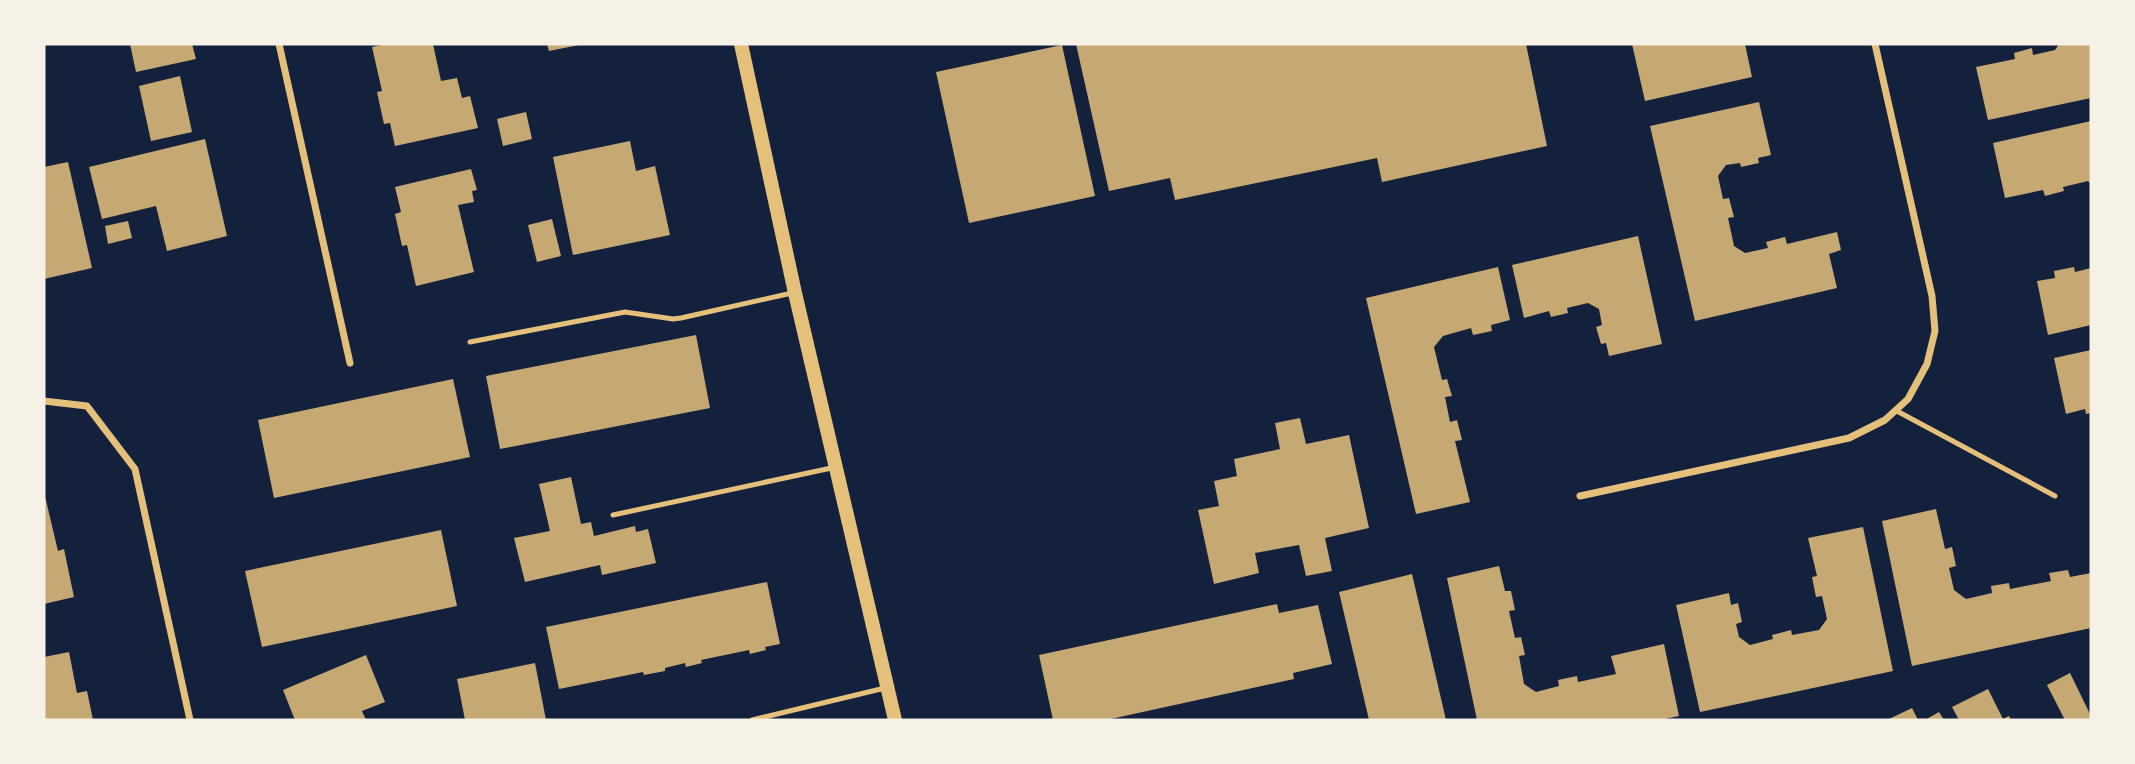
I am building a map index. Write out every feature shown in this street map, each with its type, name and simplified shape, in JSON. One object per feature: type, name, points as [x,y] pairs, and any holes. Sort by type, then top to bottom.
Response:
[{"type":"main road","points":[[741,44],[795,293],[895,720]]},
{"type":"street","points":[[279,44],[350,363]]},
{"type":"street","points":[[1580,496],[1849,438],[1885,420],[1908,399],[1927,364],[1935,331],[1932,296],[1875,44]]},
{"type":"street","points":[[44,401],[87,406],[135,469],[190,720]]},
{"type":"lane","points":[[470,342],[625,312],[681,318],[795,293]]},
{"type":"lane","points":[[1895,410],[2055,496]]},
{"type":"lane","points":[[613,514],[836,467]]},
{"type":"lane","points":[[752,720],[887,687]]},
{"type":"building","points":[[130,44],[192,44],[196,59],[136,72]]},
{"type":"building","points":[[386,44],[433,44],[441,81],[457,78],[462,98],[470,96],[478,128],[395,146],[390,123],[384,124],[377,92],[382,91],[372,47]]},
{"type":"building","points":[[547,44],[579,44],[579,45],[549,51]]},
{"type":"building","points":[[1076,44],[1526,44],[1547,146],[1382,182],[1377,158],[1175,200],[1170,178],[1109,191]]},
{"type":"building","points":[[1632,44],[1745,44],[1752,77],[1645,101]]},
{"type":"building","points":[[2059,44],[2091,44],[2091,98],[1988,120],[1976,67],[2015,59],[2014,53],[2032,48],[2033,55],[2055,50]]},
{"type":"building","points":[[1062,45],[1095,196],[969,223],[936,72]]},
{"type":"building","points":[[180,76],[192,132],[151,141],[139,86]]},
{"type":"building","points":[[1759,102],[1771,155],[1758,158],[1759,163],[1741,167],[1740,163],[1726,165],[1718,176],[1723,199],[1729,198],[1734,217],[1728,218],[1734,246],[1745,253],[1768,248],[1766,242],[1785,237],[1787,244],[1837,232],[1841,250],[1829,254],[1837,288],[1695,321],[1650,126]]},
{"type":"building","points":[[526,112],[532,139],[503,146],[497,119]]},
{"type":"building","points":[[2091,121],[2091,184],[2088,181],[2063,187],[2064,191],[2045,196],[2043,190],[2005,198],[1993,143]]},
{"type":"building","points":[[205,139],[227,236],[167,251],[156,206],[102,219],[89,167]]},
{"type":"building","points":[[630,141],[636,171],[655,166],[670,235],[573,255],[553,157]]},
{"type":"building","points":[[68,162],[92,268],[44,279],[44,167]]},
{"type":"building","points":[[471,169],[477,190],[472,191],[474,202],[458,205],[474,272],[416,286],[407,245],[402,246],[395,214],[401,212],[395,187]]},
{"type":"building","points":[[552,219],[561,256],[537,262],[528,225]]},
{"type":"building","points":[[128,221],[132,238],[108,244],[105,226]]},
{"type":"building","points":[[1638,236],[1662,344],[1609,356],[1606,343],[1601,344],[1596,327],[1602,325],[1599,309],[1588,303],[1567,308],[1568,313],[1551,317],[1549,311],[1524,318],[1512,265]]},
{"type":"building","points":[[1498,267],[1510,320],[1491,325],[1492,331],[1473,335],[1471,328],[1443,336],[1434,347],[1442,380],[1447,379],[1452,396],[1445,397],[1450,422],[1457,420],[1462,440],[1455,441],[1470,502],[1416,514],[1366,298]]},
{"type":"building","points":[[2074,267],[2075,272],[2091,268],[2091,325],[2048,335],[2037,281],[2055,278],[2054,271]]},
{"type":"building","points":[[696,335],[710,408],[500,449],[486,376]]},
{"type":"building","points":[[2091,350],[2091,413],[2086,414],[2085,409],[2066,414],[2054,358]]},
{"type":"building","points":[[453,379],[470,457],[274,498],[258,420]]},
{"type":"building","points":[[1300,418],[1306,444],[1349,435],[1369,528],[1325,538],[1332,571],[1306,576],[1299,545],[1255,553],[1259,573],[1214,584],[1198,510],[1219,506],[1214,481],[1237,476],[1234,459],[1280,449],[1275,423]]},
{"type":"building","points":[[571,477],[581,524],[591,522],[594,536],[635,526],[636,532],[648,529],[656,563],[602,575],[600,565],[525,582],[514,538],[550,531],[539,484]]},
{"type":"building","points":[[44,492],[58,551],[64,549],[74,597],[44,604]]},
{"type":"building","points":[[1936,509],[1945,549],[1952,547],[1956,566],[1949,568],[1954,590],[1966,599],[1992,593],[1991,586],[2009,583],[2010,589],[2051,581],[2049,573],[2068,570],[2070,577],[2091,573],[2091,628],[1912,666],[1882,521]]},
{"type":"building","points":[[1863,527],[1893,671],[1700,712],[1676,605],[1729,593],[1731,605],[1738,603],[1742,622],[1736,624],[1739,637],[1750,645],[1773,639],[1772,635],[1791,630],[1792,635],[1819,630],[1827,619],[1822,596],[1816,597],[1812,577],[1817,576],[1808,538]]},
{"type":"building","points":[[441,530],[457,606],[262,647],[245,571]]},
{"type":"building","points":[[1499,566],[1505,591],[1511,591],[1515,610],[1509,611],[1515,638],[1521,637],[1525,655],[1519,656],[1524,684],[1536,692],[1559,686],[1558,680],[1577,676],[1578,682],[1616,674],[1611,656],[1664,644],[1679,716],[1660,720],[1477,720],[1447,578]]},
{"type":"building","points":[[1412,574],[1446,720],[1369,720],[1339,592]]},
{"type":"building","points":[[767,582],[780,644],[750,654],[749,650],[701,660],[702,663],[686,667],[685,663],[665,668],[665,671],[644,675],[643,672],[559,689],[546,627]]},
{"type":"building","points":[[1277,604],[1279,613],[1318,605],[1332,664],[1293,673],[1294,679],[1106,720],[1053,720],[1039,655]]},
{"type":"building","points":[[69,652],[77,693],[87,691],[93,720],[44,720],[44,657]]},
{"type":"building","points":[[366,655],[385,702],[362,711],[366,720],[295,720],[283,690]]},
{"type":"building","points":[[535,663],[546,720],[465,720],[457,679]]},
{"type":"building","points":[[2070,673],[2091,720],[2065,720],[2047,685]]},
{"type":"building","points":[[1988,689],[2003,719],[2009,716],[2011,720],[1959,720],[1952,707]]},
{"type":"building","points":[[1912,708],[1918,720],[1887,720]]},
{"type":"building","points":[[1939,712],[1944,720],[1925,720]]}]
